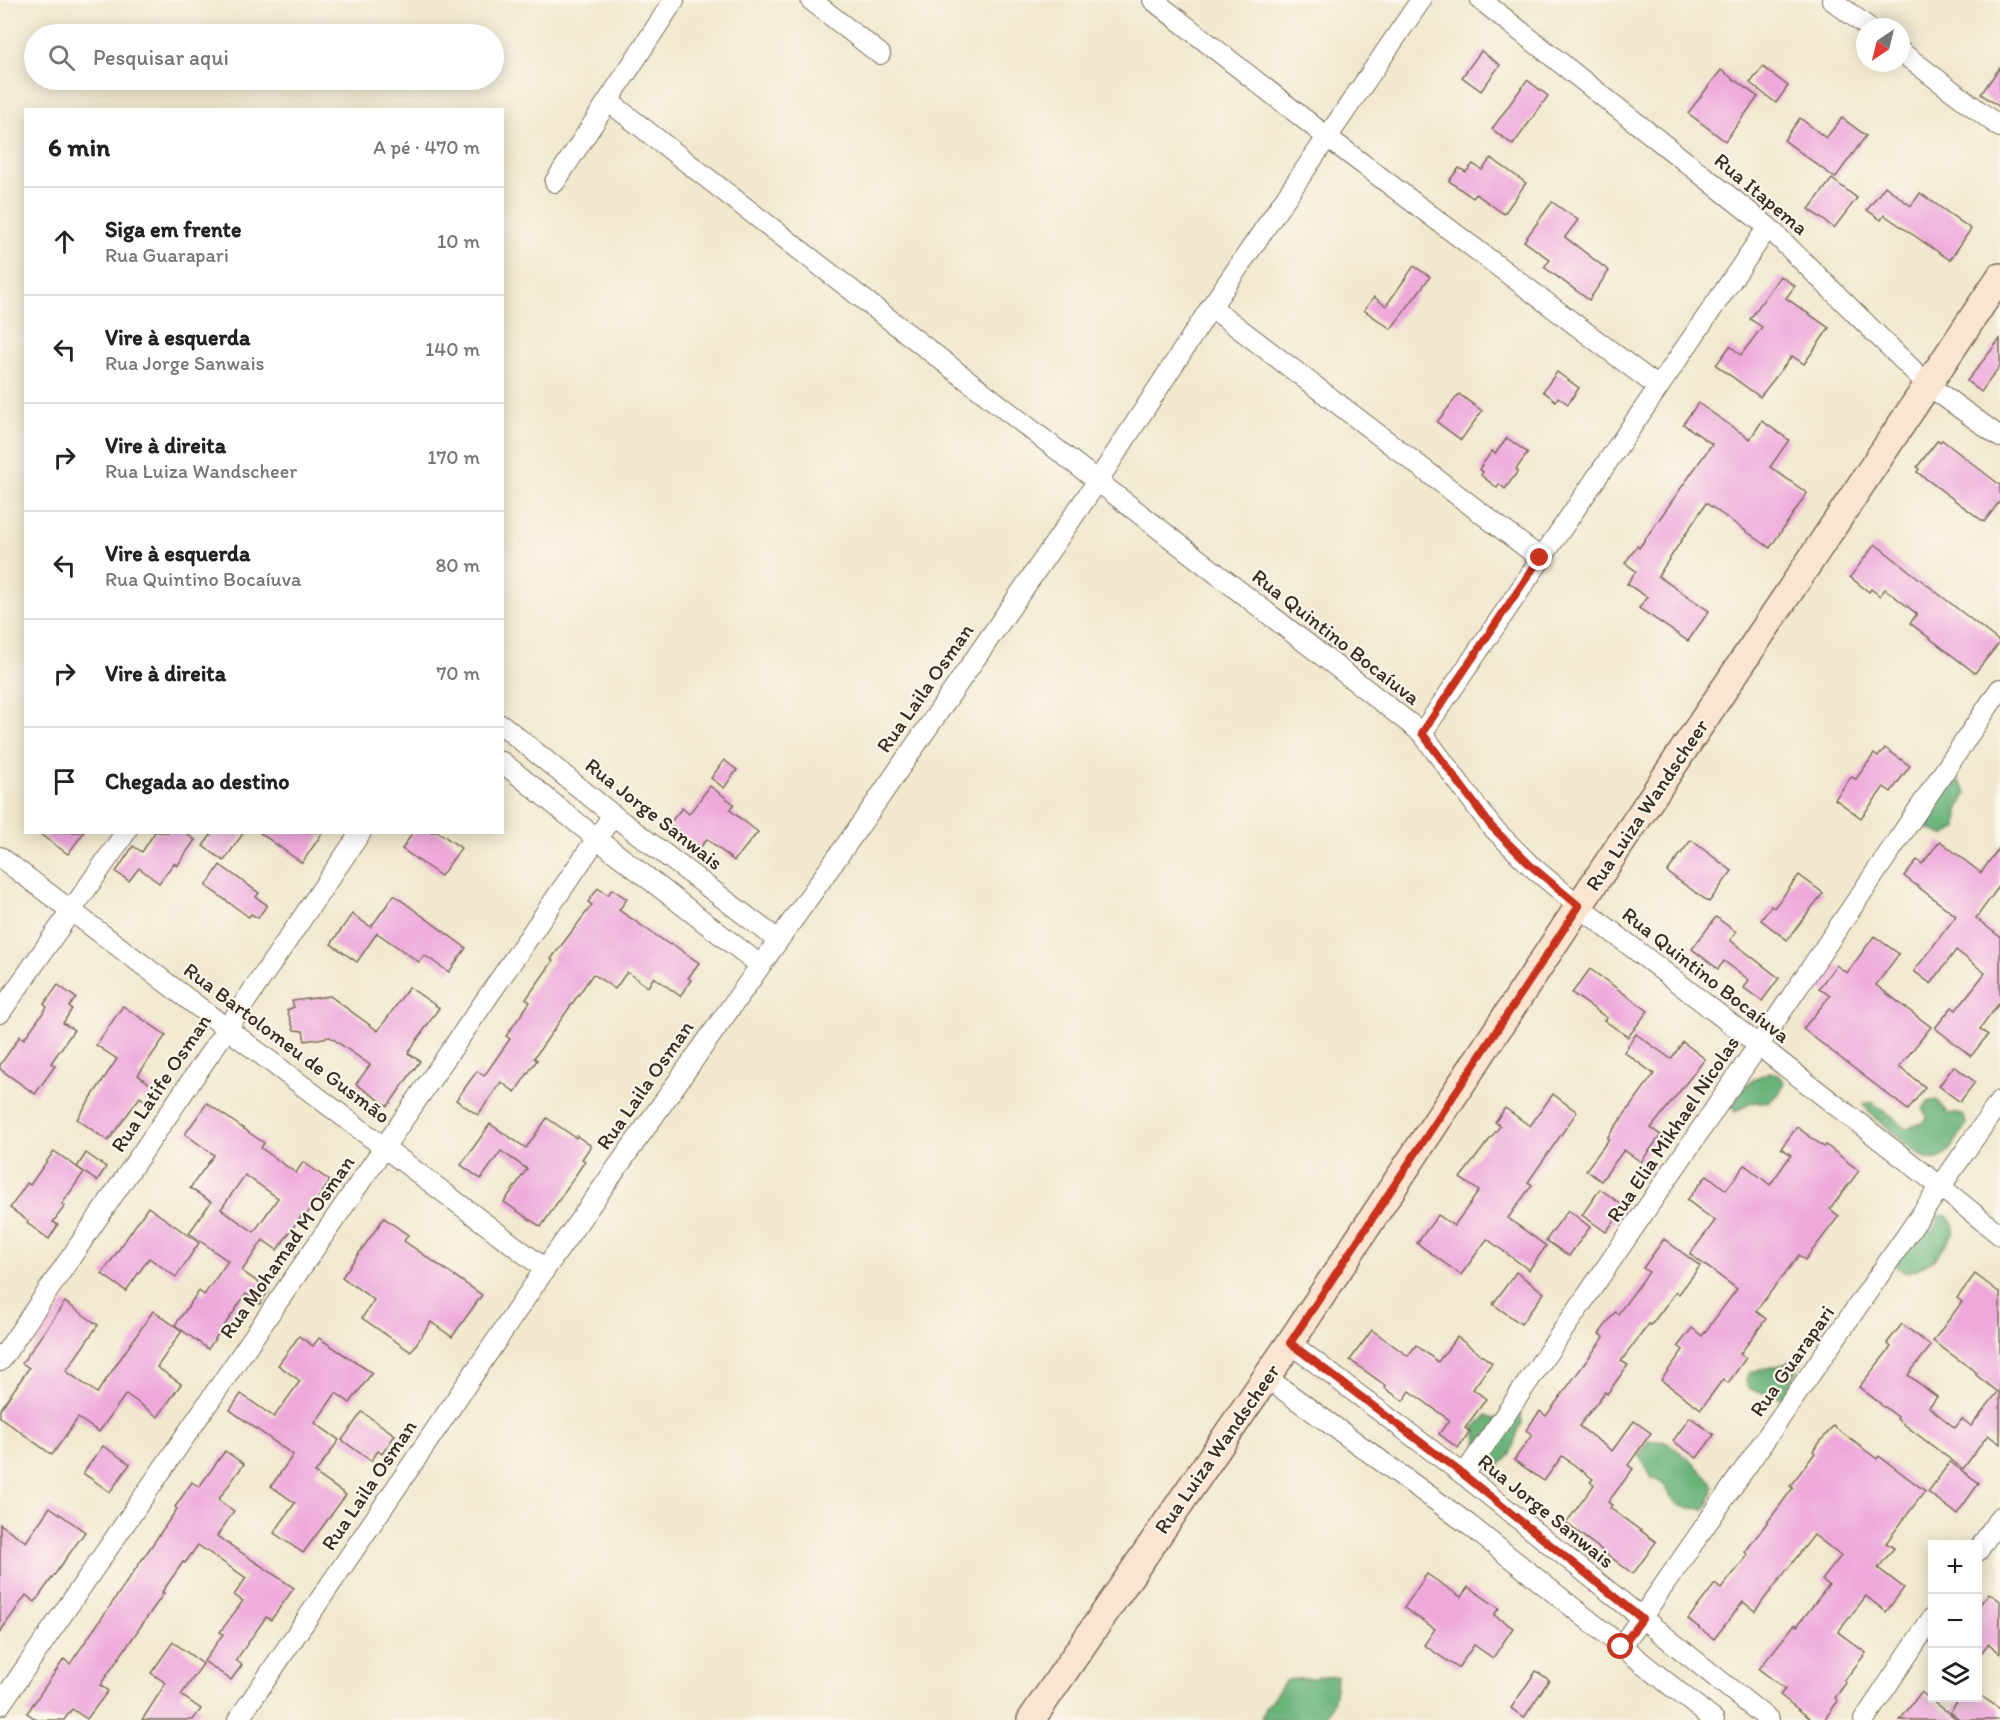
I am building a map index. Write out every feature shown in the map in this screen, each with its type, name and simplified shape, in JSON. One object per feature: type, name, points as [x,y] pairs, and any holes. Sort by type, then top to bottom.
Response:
[{"type":"main road","name":"Rua Luiza Wandscheer","points":[[1031,1720],[1267,1378],[1579,906],[2000,277]]},
{"type":"street","points":[[555,182],[674,0]]},
{"type":"street","points":[[811,0],[880,54]]},
{"type":"street","points":[[1153,0],[1327,137],[1658,387]]},
{"type":"street","name":"Rua Laila Osman","points":[[238,1720],[545,1269],[867,814],[1097,482],[1211,307],[1421,0]]},
{"type":"street","name":"Rua Itapema","points":[[1480,0],[1768,227],[1928,385],[2000,437]]},
{"type":"street","points":[[1832,0],[1856,18]]},
{"type":"street","points":[[1910,59],[2000,127]]},
{"type":"street","name":"Rua Quintino Bocaíuva","points":[[608,101],[1422,733],[1491,826],[1530,865],[1579,906],[2000,1235]]},
{"type":"street","points":[[1422,733],[1768,227]]},
{"type":"street","points":[[1211,307],[1540,558]]},
{"type":"street","name":"Rua Elia Mikhael Nicolas","points":[[1464,1475],[2000,688]]},
{"type":"street","name":"Rua Jorge Sanwais","points":[[504,727],[613,814],[778,940]]},
{"type":"street","points":[[504,764],[760,965]]},
{"type":"street","name":"Rua Mohamad M Osman","points":[[0,1705],[613,814]]},
{"type":"street","points":[[0,1013],[125,834]]},
{"type":"street","name":"Rua Latife Osman","points":[[0,1361],[360,834]]},
{"type":"street","name":"Rua Bartolomeu de Gusmão","points":[[0,857],[545,1269]]},
{"type":"street","name":"Rua Guarapari","points":[[1621,1647],[2000,1101]]},
{"type":"street","name":"Rua Jorge Sanwais","points":[[1290,1343],[1464,1475],[1768,1720]]},
{"type":"street","points":[[1267,1378],[1468,1524],[1714,1720]]},
{"type":"street","points":[[1982,1544],[2000,1517]]},
{"type":"street","points":[[1864,1720],[1928,1624]]},
{"type":"green space","points":[[1949,777],[1960,783],[1966,794],[1958,810],[1957,828],[1944,836],[1922,826],[1920,816]]},
{"type":"green space","points":[[1770,1072],[1778,1075],[1784,1082],[1778,1094],[1767,1103],[1754,1103],[1735,1112],[1732,1104],[1738,1093],[1753,1080]]},
{"type":"green space","points":[[1937,1100],[1948,1114],[1956,1113],[1964,1116],[1966,1124],[1949,1150],[1942,1157],[1934,1160],[1907,1145],[1874,1117],[1864,1104],[1872,1102],[1906,1128],[1922,1123],[1927,1117],[1923,1109],[1928,1102]]},
{"type":"green space","points":[[1939,1215],[1947,1216],[1954,1223],[1954,1232],[1934,1260],[1913,1271],[1904,1272],[1897,1267],[1896,1258],[1916,1233],[1934,1231]]},
{"type":"green space","points":[[1793,1359],[1802,1359],[1788,1391],[1782,1398],[1748,1388],[1746,1379],[1750,1372],[1785,1364]]},
{"type":"green space","points":[[1521,1414],[1522,1423],[1512,1451],[1495,1470],[1480,1460],[1475,1427],[1487,1415],[1495,1419]]},
{"type":"green space","points":[[1648,1441],[1662,1441],[1671,1445],[1710,1480],[1713,1486],[1712,1493],[1704,1509],[1679,1505],[1672,1499],[1663,1484],[1652,1478],[1639,1455]]},
{"type":"green space","points":[[1337,1676],[1334,1699],[1323,1720],[1261,1720],[1265,1708],[1286,1680]]},
{"type":"building","points":[[1481,51],[1500,65],[1481,91],[1462,77]]},
{"type":"building","points":[[1763,67],[1788,86],[1776,103],[1750,83]]},
{"type":"building","points":[[2000,67],[2000,107],[1981,94]]},
{"type":"building","points":[[1721,70],[1758,97],[1725,141],[1688,113]]},
{"type":"building","points":[[1527,80],[1548,96],[1513,145],[1492,129]]},
{"type":"building","points":[[1800,118],[1826,138],[1842,118],[1866,136],[1835,178],[1784,140]]},
{"type":"building","points":[[1491,158],[1526,183],[1504,214],[1476,194],[1473,198],[1449,181],[1459,168],[1466,172],[1473,164],[1482,170]]},
{"type":"building","points":[[1832,179],[1857,198],[1834,228],[1809,209]]},
{"type":"building","points":[[1885,186],[1911,206],[1920,193],[1971,229],[1950,260],[1884,215],[1881,220],[1867,210]]},
{"type":"building","points":[[1552,202],[1578,220],[1565,237],[1609,271],[1589,300],[1544,267],[1550,260],[1524,241]]},
{"type":"building","points":[[1414,266],[1430,277],[1391,329],[1364,310],[1374,297],[1386,306]]},
{"type":"building","points":[[1780,276],[1795,286],[1786,298],[1829,328],[1804,364],[1792,356],[1760,397],[1716,365],[1730,346],[1741,355],[1762,327],[1750,319]]},
{"type":"building","points":[[2000,339],[2000,366],[1981,392],[1967,381]]},
{"type":"building","points":[[1557,372],[1579,388],[1568,404],[1558,397],[1556,401],[1543,391]]},
{"type":"building","points":[[1459,394],[1482,411],[1461,440],[1437,422]]},
{"type":"building","points":[[1698,403],[1750,439],[1762,421],[1789,440],[1770,467],[1807,493],[1770,548],[1706,503],[1658,576],[1709,611],[1688,641],[1639,608],[1647,597],[1627,584],[1636,571],[1625,563],[1637,546],[1639,548],[1712,444],[1683,424]]},
{"type":"building","points":[[1507,438],[1528,453],[1505,489],[1499,484],[1497,488],[1481,475],[1483,472],[1479,469],[1492,451],[1495,454]]},
{"type":"building","points":[[1938,440],[1940,442],[1942,440],[2000,485],[2000,501],[1984,522],[1917,472],[1919,469],[1917,467]]},
{"type":"building","points":[[1875,544],[2000,642],[1975,673],[1910,623],[1917,614],[1885,589],[1880,596],[1871,589],[1869,592],[1850,577]]},
{"type":"building","points":[[1885,748],[1910,766],[1891,792],[1884,787],[1861,818],[1835,799],[1851,777],[1856,779],[1874,754],[1878,757]]},
{"type":"building","points":[[724,760],[737,770],[724,788],[711,778]]},
{"type":"building","points":[[710,786],[734,804],[730,810],[758,832],[734,861],[707,839],[700,848],[669,824],[682,808],[689,814]]},
{"type":"building","points":[[40,834],[83,834],[68,854]]},
{"type":"building","points":[[154,834],[187,834],[195,840],[177,866],[174,863],[159,883],[139,868],[129,881],[116,872],[133,846],[142,852]]},
{"type":"building","points":[[212,834],[243,834],[224,861],[203,846]]},
{"type":"building","points":[[262,834],[322,834],[302,863]]},
{"type":"building","points":[[412,834],[441,834],[461,848],[441,876],[402,849]]},
{"type":"building","points":[[1691,840],[1732,871],[1709,902],[1667,872]]},
{"type":"building","points":[[1940,841],[1981,873],[2000,846],[2000,885],[1976,918],[2000,937],[2000,1002],[1980,1029],[1988,1035],[1971,1056],[1935,1028],[1952,1007],[1956,1010],[1985,973],[1956,950],[1931,984],[1914,971],[1956,916],[1904,876],[1917,860],[1922,864]]},
{"type":"building","points":[[220,865],[259,893],[256,897],[267,905],[258,918],[251,914],[249,917],[206,886]]},
{"type":"building","points":[[1799,875],[1823,893],[1787,940],[1761,920],[1771,906],[1774,908]]},
{"type":"building","points":[[598,888],[608,895],[612,889],[627,899],[619,910],[699,963],[688,978],[691,980],[680,996],[654,977],[648,987],[627,972],[615,989],[593,974],[534,1058],[537,1060],[515,1092],[501,1082],[478,1115],[456,1100],[477,1071],[484,1076],[510,1039],[506,1036],[530,1002],[526,999],[553,961],[551,959],[592,905],[588,902]]},
{"type":"building","points":[[394,895],[466,948],[449,972],[424,955],[419,962],[377,933],[357,962],[331,944],[352,914],[371,927]]},
{"type":"building","points":[[1716,917],[1736,932],[1730,940],[1779,978],[1762,1001],[1744,988],[1749,980],[1724,961],[1718,969],[1692,949]]},
{"type":"building","points":[[1874,936],[1899,954],[1876,985],[1931,1027],[1899,1067],[1925,1087],[1908,1110],[1803,1029],[1830,996],[1819,988],[1836,965],[1847,973]]},
{"type":"building","points":[[1590,969],[1648,1011],[1628,1037],[1604,1020],[1607,1018],[1572,993]]},
{"type":"building","points":[[58,985],[76,998],[69,1007],[72,1009],[63,1023],[74,1030],[51,1063],[55,1066],[35,1094],[0,1069],[0,1065],[20,1036],[24,1039],[47,1007],[44,1004]]},
{"type":"building","points":[[409,987],[439,1008],[408,1053],[420,1061],[388,1106],[356,1084],[370,1065],[330,1037],[305,1041],[303,1031],[294,1030],[287,1010],[294,1007],[292,1001],[330,996],[378,1031]]},
{"type":"building","points":[[123,1006],[166,1035],[138,1075],[155,1088],[146,1102],[140,1097],[108,1141],[77,1119],[117,1059],[96,1045]]},
{"type":"building","points":[[1636,1034],[1671,1059],[1683,1042],[1705,1059],[1651,1128],[1661,1135],[1641,1162],[1624,1150],[1601,1181],[1586,1170],[1654,1074],[1624,1052]]},
{"type":"building","points":[[1954,1066],[1975,1082],[1960,1102],[1939,1086]]},
{"type":"building","points":[[1553,1094],[1577,1112],[1528,1182],[1532,1185],[1508,1218],[1546,1246],[1529,1270],[1487,1239],[1461,1275],[1417,1243],[1438,1215],[1454,1226],[1479,1191],[1460,1178],[1500,1126],[1495,1122],[1505,1108],[1530,1126]]},
{"type":"building","points":[[207,1103],[264,1143],[261,1148],[296,1173],[303,1162],[330,1181],[305,1217],[302,1215],[277,1250],[263,1240],[242,1271],[269,1290],[260,1304],[246,1294],[208,1349],[175,1325],[199,1291],[204,1295],[228,1261],[189,1233],[211,1202],[190,1188],[214,1155],[185,1134]],"holes":[[[245,1175],[278,1198],[254,1232],[221,1209]]]},
{"type":"building","points":[[547,1118],[591,1146],[582,1159],[585,1161],[541,1227],[504,1202],[527,1169],[501,1151],[481,1179],[461,1165],[490,1124],[526,1148]]},
{"type":"building","points":[[1797,1127],[1824,1147],[1826,1145],[1859,1171],[1830,1209],[1839,1216],[1805,1260],[1799,1255],[1756,1311],[1766,1319],[1740,1354],[1746,1358],[1728,1383],[1723,1379],[1701,1409],[1661,1380],[1683,1350],[1678,1346],[1692,1328],[1702,1336],[1737,1289],[1690,1254],[1715,1221],[1687,1200],[1707,1175],[1726,1190],[1745,1165],[1770,1185],[1791,1155],[1781,1148]]},
{"type":"building","points":[[54,1151],[84,1172],[62,1204],[65,1206],[53,1222],[58,1225],[49,1239],[10,1208],[27,1183],[30,1185]]},
{"type":"building","points":[[86,1153],[106,1167],[97,1181],[77,1167]]},
{"type":"building","points":[[1600,1189],[1625,1207],[1606,1232],[1582,1215]]},
{"type":"building","points":[[148,1207],[199,1243],[176,1277],[149,1258],[126,1291],[102,1274]]},
{"type":"building","points":[[1568,1210],[1590,1227],[1569,1256],[1546,1240]]},
{"type":"building","points":[[384,1218],[408,1235],[404,1241],[482,1295],[452,1337],[431,1322],[411,1352],[362,1318],[374,1300],[342,1277]]},
{"type":"building","points":[[1664,1239],[1700,1266],[1679,1294],[1676,1292],[1651,1325],[1649,1324],[1621,1361],[1628,1365],[1579,1426],[1612,1451],[1634,1421],[1651,1433],[1628,1465],[1633,1469],[1608,1502],[1612,1505],[1610,1508],[1656,1542],[1633,1574],[1566,1523],[1594,1485],[1590,1482],[1593,1479],[1562,1456],[1544,1481],[1514,1460],[1532,1435],[1526,1430],[1540,1411],[1546,1416],[1604,1337],[1599,1334],[1615,1312],[1618,1314],[1649,1272],[1643,1268]]},
{"type":"building","points":[[1516,1272],[1544,1293],[1521,1324],[1493,1304]]},
{"type":"building","points":[[1975,1274],[2000,1293],[2000,1444],[1988,1435],[1963,1469],[1859,1387],[1891,1347],[1887,1343],[1902,1324],[1931,1346],[1908,1375],[1937,1397],[1929,1407],[1955,1428],[1962,1419],[1971,1426],[1998,1392],[1976,1375],[1977,1373],[1933,1341],[1962,1302],[1957,1298]]},
{"type":"building","points":[[65,1302],[98,1325],[66,1371],[97,1393],[153,1311],[182,1331],[157,1367],[181,1384],[158,1417],[126,1394],[99,1432],[78,1418],[52,1455],[0,1417],[0,1410],[29,1368],[22,1363]]},
{"type":"building","points":[[1372,1330],[1408,1356],[1416,1345],[1438,1362],[1457,1337],[1492,1363],[1473,1389],[1486,1399],[1465,1428],[1470,1431],[1458,1448],[1439,1434],[1449,1420],[1410,1391],[1403,1401],[1350,1360]]},
{"type":"building","points":[[299,1336],[313,1346],[319,1338],[372,1373],[350,1403],[336,1393],[315,1423],[339,1440],[315,1473],[346,1495],[303,1553],[274,1533],[295,1503],[271,1486],[293,1455],[230,1410],[241,1394],[274,1417],[300,1381],[278,1365]]},
{"type":"building","points":[[362,1412],[395,1435],[382,1454],[378,1451],[371,1461],[342,1440]]},
{"type":"building","points":[[1690,1417],[1714,1435],[1697,1458],[1673,1441]]},
{"type":"building","points":[[1833,1426],[1877,1459],[1879,1456],[1925,1491],[1886,1543],[1894,1548],[1878,1568],[1904,1588],[1886,1612],[1866,1596],[1838,1632],[1866,1653],[1844,1681],[1846,1683],[1835,1698],[1838,1701],[1824,1720],[1812,1720],[1780,1695],[1785,1689],[1759,1669],[1829,1585],[1822,1580],[1841,1556],[1814,1535],[1755,1611],[1743,1602],[1714,1639],[1688,1619],[1715,1584],[1721,1589],[1748,1555],[1745,1552],[1793,1488],[1790,1486]]},
{"type":"building","points":[[103,1446],[130,1464],[110,1492],[83,1473]]},
{"type":"building","points":[[225,1451],[244,1464],[218,1500],[234,1511],[217,1536],[294,1588],[271,1620],[266,1617],[236,1660],[242,1665],[231,1680],[204,1661],[223,1634],[220,1632],[243,1601],[234,1595],[246,1578],[198,1545],[162,1592],[164,1593],[100,1685],[108,1691],[87,1719],[72,1709],[64,1720],[37,1720],[27,1713],[64,1659],[70,1664],[177,1509],[175,1507],[192,1482],[199,1487]]},
{"type":"building","points":[[1950,1462],[1979,1483],[1957,1514],[1928,1492]]},
{"type":"building","points":[[50,1507],[85,1532],[35,1602],[26,1595],[0,1632],[0,1524],[26,1542]]},
{"type":"building","points":[[1427,1574],[1461,1597],[1468,1587],[1499,1608],[1494,1615],[1513,1628],[1493,1658],[1474,1645],[1458,1668],[1424,1645],[1435,1629],[1404,1608]]},
{"type":"building","points":[[1989,1593],[2000,1601],[2000,1653],[1989,1644],[1982,1653],[1982,1602]]},
{"type":"building","points":[[173,1642],[203,1664],[181,1695],[201,1709],[193,1720],[142,1720],[166,1683],[151,1673]]},
{"type":"building","points":[[1536,1671],[1549,1680],[1524,1718],[1511,1708]]},
{"type":"building","points":[[1921,1692],[1928,1697],[1928,1702],[1934,1702],[1958,1720],[1900,1720]]},
{"type":"building","points":[[1984,1698],[2000,1709],[2000,1720],[1961,1720],[1950,1712],[1957,1702],[1982,1702]]},
{"type":"route","points":[[1540,558],[1422,733],[1491,826],[1530,865],[1579,906],[1290,1343],[1464,1475],[1642,1619],[1621,1647]]}]
